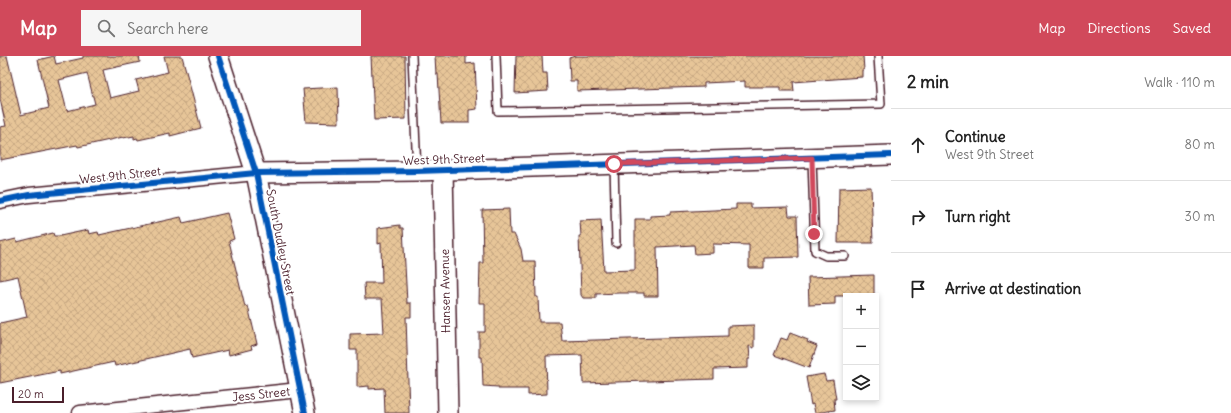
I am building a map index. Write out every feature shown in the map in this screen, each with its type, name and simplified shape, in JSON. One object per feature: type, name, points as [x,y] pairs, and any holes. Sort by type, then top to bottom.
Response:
[{"type":"street","name":"South Dudley Street","points":[[218,56],[256,173],[299,390],[305,413]]},
{"type":"street","name":"West 9th Street","points":[[0,200],[29,195],[256,173],[417,171],[891,155]]},
{"type":"street","name":"Hansen Avenue","points":[[443,170],[448,413]]},
{"type":"street","name":"Jess Street","points":[[80,413],[299,390]]},
{"type":"lane","points":[[412,56],[417,171]]},
{"type":"lane","points":[[496,56],[498,111],[881,104],[878,56]]},
{"type":"lane","points":[[812,158],[815,251],[826,256],[845,256]]},
{"type":"lane","points":[[614,164],[616,243]]},
{"type":"building","points":[[0,56],[7,56],[21,115],[49,108],[38,60],[54,56],[56,64],[83,58],[83,56],[139,56],[140,62],[103,70],[110,98],[139,91],[136,80],[168,72],[164,56],[182,56],[201,128],[170,136],[170,133],[138,140],[137,138],[134,139],[134,136],[123,137],[78,147],[77,145],[0,160],[0,127],[6,126],[0,99]],"holes":[[[87,73],[95,104],[67,111],[59,80]]]},
{"type":"building","points":[[371,56],[405,56],[406,119],[374,120]]},
{"type":"building","points":[[435,56],[466,56],[466,64],[475,63],[477,109],[469,110],[469,123],[441,123],[438,74],[436,74]]},
{"type":"building","points":[[516,56],[542,56],[543,73],[547,73],[548,91],[515,93]]},
{"type":"building","points":[[575,56],[863,56],[864,70],[862,70],[862,77],[793,82],[794,91],[780,91],[780,87],[745,87],[745,81],[704,83],[704,87],[577,91],[577,81],[570,81],[569,58]]},
{"type":"building","points":[[338,87],[339,123],[306,122],[303,89]]},
{"type":"building","points":[[871,187],[873,243],[838,243],[839,188]]},
{"type":"building","points":[[736,204],[751,204],[751,208],[788,207],[789,216],[797,216],[798,257],[764,258],[764,268],[749,268],[749,245],[713,244],[713,253],[695,254],[694,245],[657,247],[658,296],[644,296],[644,293],[619,293],[596,294],[596,298],[583,298],[581,295],[579,236],[581,236],[580,221],[601,220],[604,271],[635,270],[635,219],[650,219],[650,216],[670,215],[670,212],[736,209]]},
{"type":"building","points":[[509,209],[510,234],[514,234],[521,249],[523,261],[535,261],[536,297],[538,297],[539,322],[560,322],[562,341],[728,336],[728,326],[754,325],[754,348],[749,346],[750,359],[748,359],[748,368],[714,369],[714,379],[583,383],[582,355],[546,356],[547,394],[528,395],[528,389],[498,389],[498,387],[483,386],[482,357],[479,357],[479,332],[485,332],[485,303],[479,303],[480,263],[483,263],[482,210]]},
{"type":"building","points":[[227,213],[234,239],[229,241],[245,307],[248,306],[257,344],[251,346],[252,349],[229,355],[228,350],[192,358],[190,349],[115,366],[114,362],[60,374],[60,371],[0,383],[0,323],[27,317],[18,276],[0,280],[0,243],[16,239],[17,242],[53,233],[54,236],[60,236],[88,230],[89,234],[98,232],[99,235],[181,217],[183,223]]},
{"type":"building","points":[[400,225],[400,228],[403,228],[407,303],[411,303],[411,317],[406,317],[409,413],[385,413],[384,388],[369,389],[369,386],[357,387],[357,350],[350,350],[350,334],[384,333],[382,299],[365,299],[364,283],[382,283],[381,243],[378,244],[378,228]]},
{"type":"building","points":[[874,275],[874,293],[843,293],[843,296],[835,296],[835,304],[809,305],[808,277]]},
{"type":"building","points":[[790,333],[808,340],[807,342],[817,346],[809,368],[774,355],[781,338],[787,340]]},
{"type":"building","points":[[824,374],[826,381],[833,380],[836,399],[834,399],[835,410],[815,413],[813,404],[811,405],[806,377]]},
{"type":"cycle path","points":[[218,56],[256,173],[305,413]]},
{"type":"cycle path","points":[[0,201],[29,195],[256,173],[417,171],[891,155]]},
{"type":"route","points":[[614,164],[812,158],[814,234]]}]
